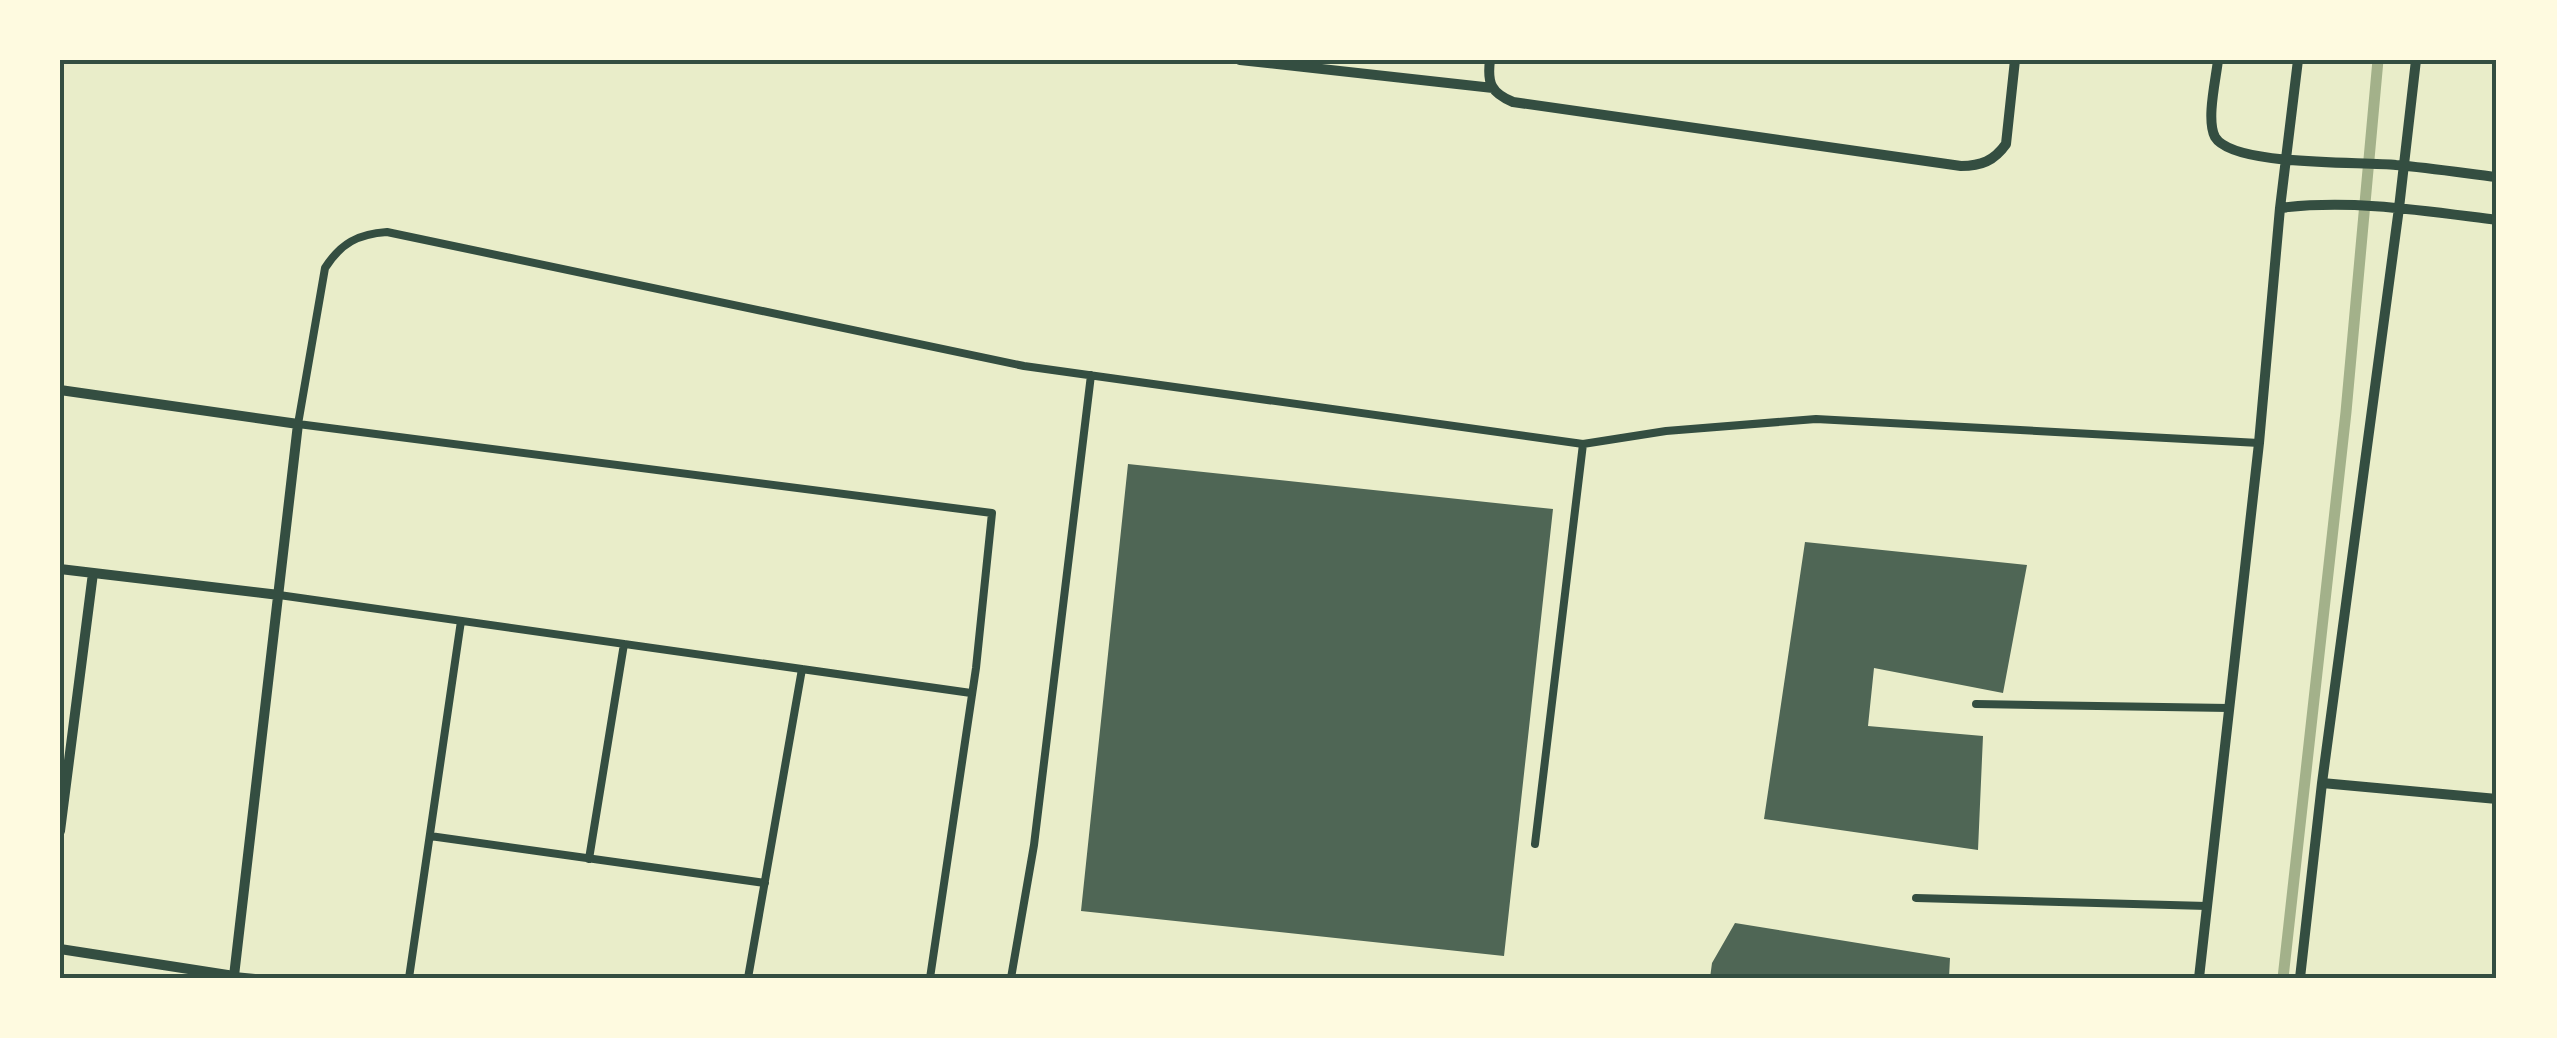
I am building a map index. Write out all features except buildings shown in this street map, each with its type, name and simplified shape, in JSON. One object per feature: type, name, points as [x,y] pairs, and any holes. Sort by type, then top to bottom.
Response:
[{"type":"street","points":[[1240,60],[1492,88]]},
{"type":"street","points":[[1490,60],[1488,75],[1492,88],[1513,102],[1962,166],[1988,162],[2006,144],[2015,60]]},
{"type":"street","points":[[2218,60],[2211,122],[2216,138],[2232,150],[2286,160],[2397,165],[2497,177]]},
{"type":"street","points":[[2198,978],[2298,60]]},
{"type":"street","points":[[2300,978],[2397,165],[2416,60]]},
{"type":"street","points":[[2280,208],[2312,204],[2393,207],[2497,220]]},
{"type":"street","points":[[60,390],[298,424],[234,977],[60,949]]},
{"type":"street","points":[[60,569],[279,595]]},
{"type":"street","points":[[60,832],[63,783],[93,573]]},
{"type":"street","points":[[2322,782],[2497,799]]},
{"type":"lane","points":[[930,978],[976,668],[992,513],[298,424],[326,268],[336,251],[350,240],[387,232],[1024,366],[1584,444],[1666,431],[1816,420],[2258,443]]},
{"type":"lane","points":[[1011,978],[1034,845],[1092,375]]},
{"type":"lane","points":[[1534,844],[1584,444]]},
{"type":"lane","points":[[279,595],[971,693]]},
{"type":"lane","points":[[409,978],[462,620]]},
{"type":"lane","points":[[589,858],[624,644]]},
{"type":"lane","points":[[748,978],[802,669]]},
{"type":"lane","points":[[1976,704],[2229,708]]},
{"type":"lane","points":[[430,836],[765,884]]},
{"type":"lane","points":[[1916,898],[2206,906]]},
{"type":"lane","points":[[234,977],[255,978]]},
{"type":"waterway","points":[[2283,978],[2346,412],[2378,60]]}]
